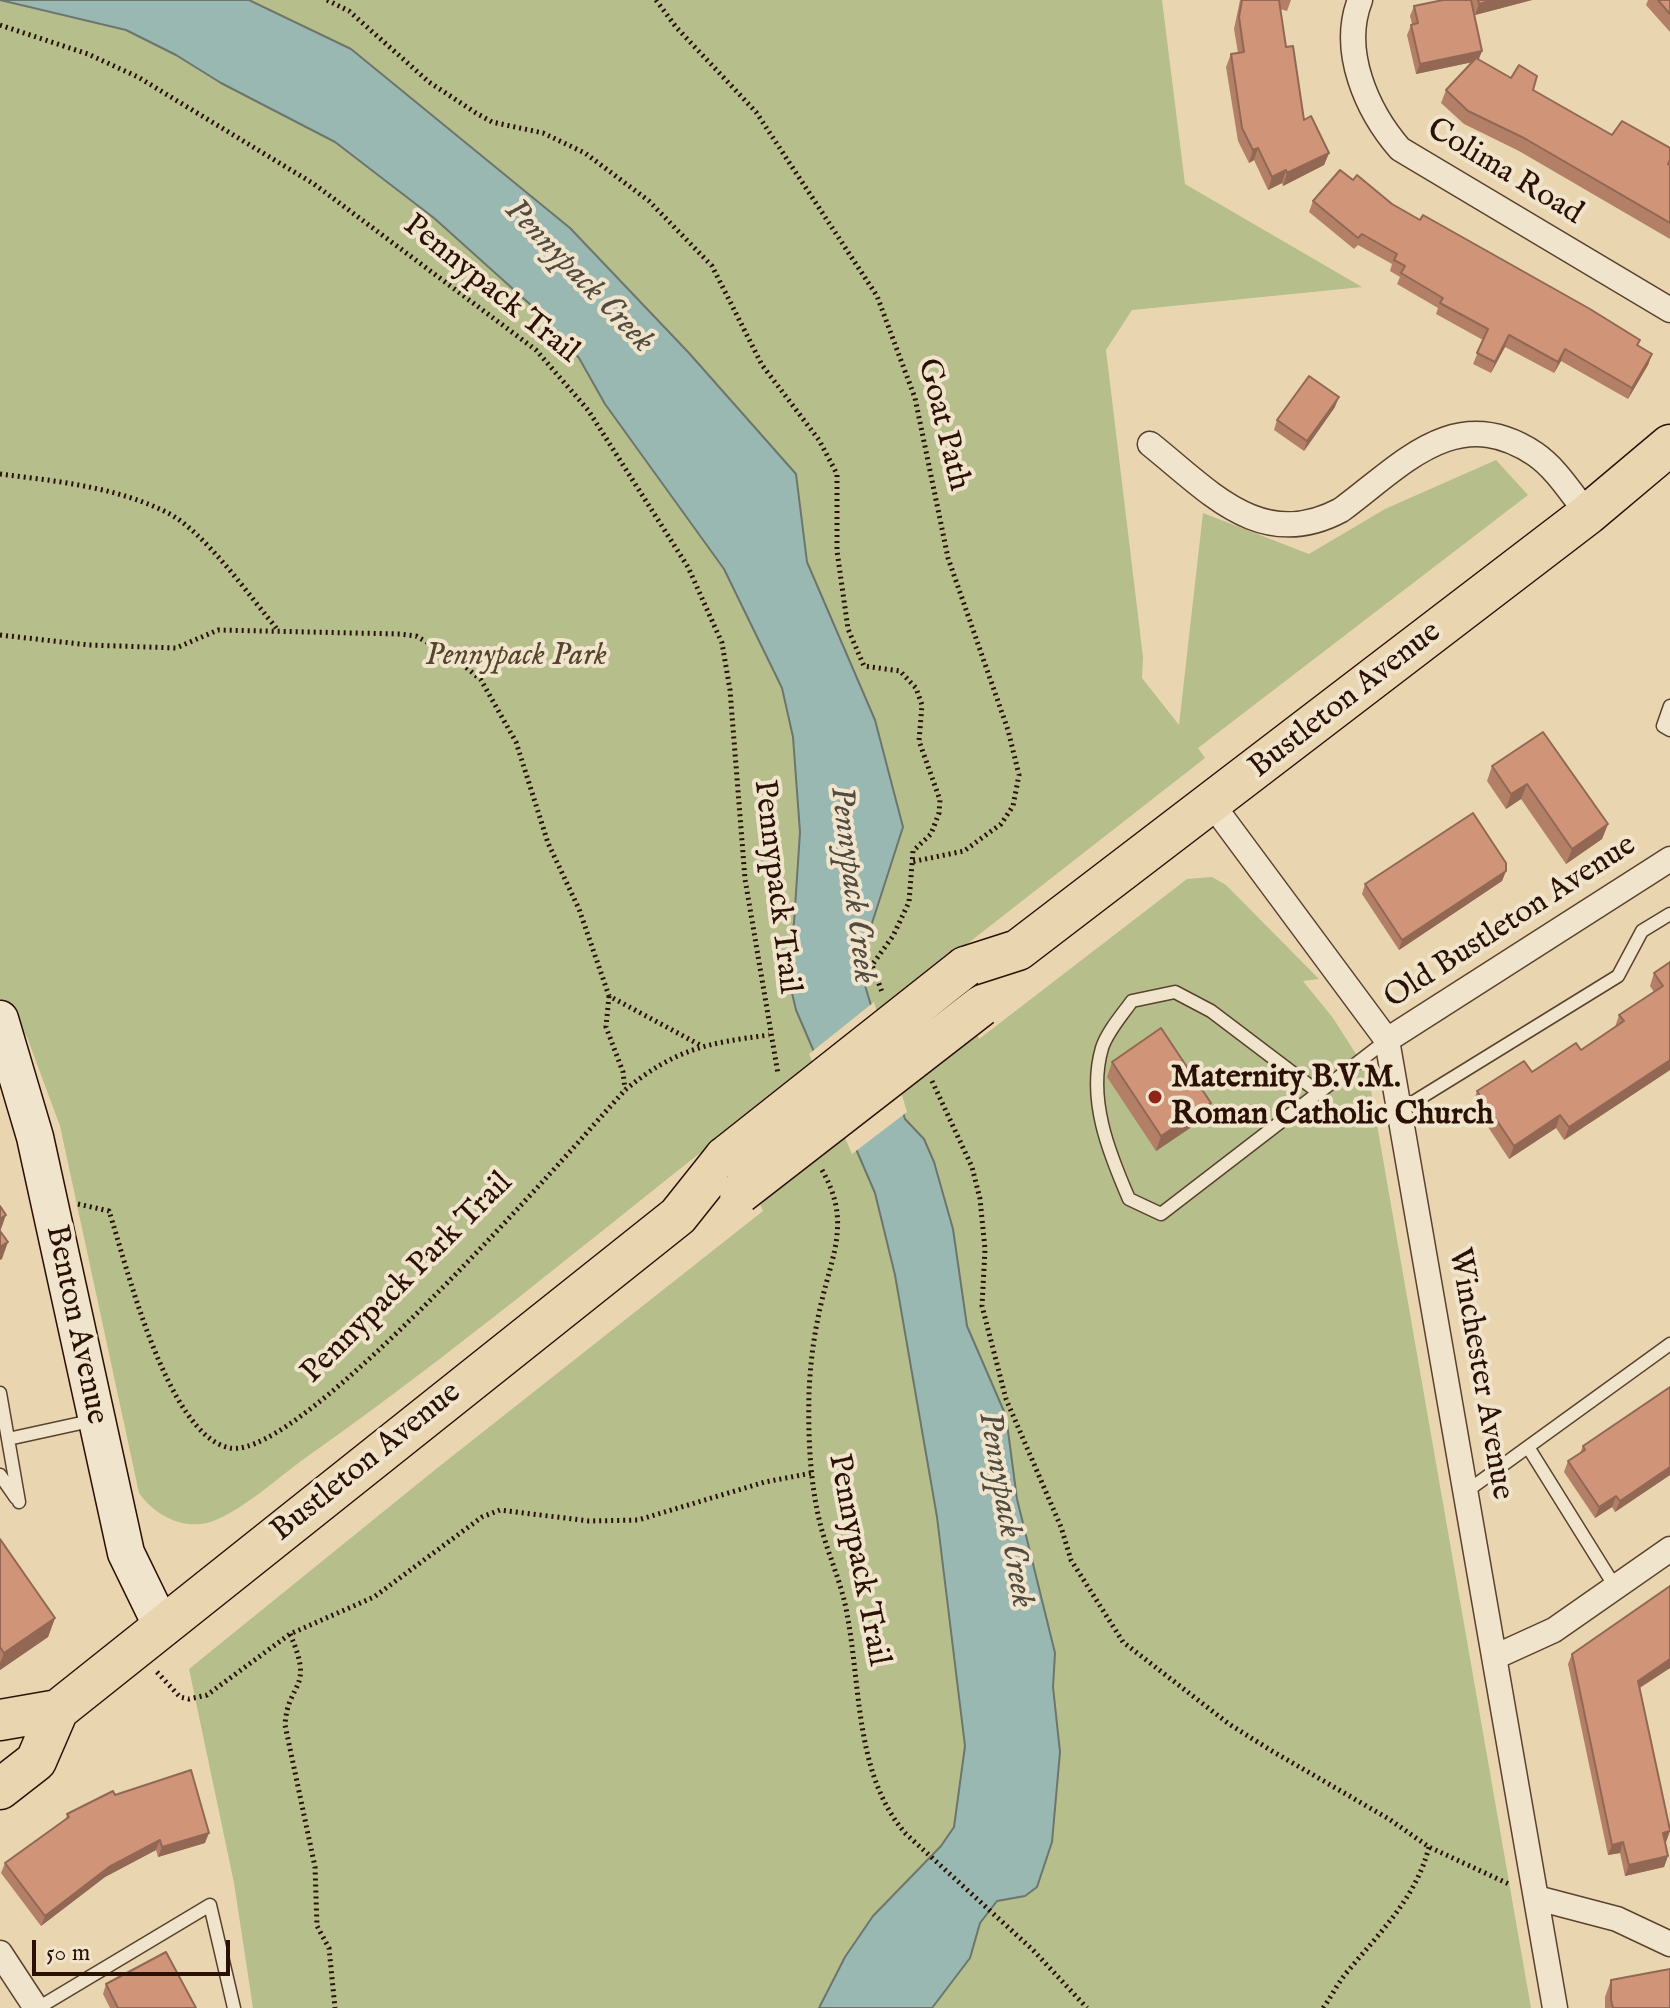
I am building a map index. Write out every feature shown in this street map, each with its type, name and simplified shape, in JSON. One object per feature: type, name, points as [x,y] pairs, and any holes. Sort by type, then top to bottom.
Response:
[{"type":"main road","name":"Bustleton Avenue","points":[[732,1175],[965,967],[1018,950],[1588,514],[1670,445]]},
{"type":"main road","name":"Bustleton Avenue","points":[[0,1789],[36,1761],[58,1710],[678,1216],[732,1175],[981,1006],[1018,950]]},
{"type":"main road","name":"Bustleton Avenue","points":[[0,1720],[58,1710]]},
{"type":"street","name":"Colima Road","points":[[1360,0],[1353,49],[1379,125],[1400,149],[1670,310]]},
{"type":"street","points":[[1150,444],[1233,510],[1275,525],[1294,526],[1325,519],[1341,510],[1429,445],[1447,436],[1484,435],[1536,455],[1588,514]]},
{"type":"street","name":"Winchester Avenue","points":[[1212,804],[1387,1040],[1497,1656],[1555,2008]]},
{"type":"street","name":"Old Bustleton Avenue","points":[[1387,1040],[1670,859]]},
{"type":"street","name":"Benton Avenue","points":[[0,1019],[14,1085],[47,1197],[126,1553],[150,1636]]},
{"type":"street","points":[[1497,1656],[1554,1630],[1614,1585],[1670,1549]]},
{"type":"street","points":[[1537,1898],[1617,1919],[1670,1944]]},
{"type":"street","points":[[0,1953],[37,2008]]},
{"type":"lane","points":[[1670,706],[1663,726],[1670,730]]},
{"type":"lane","points":[[1399,1111],[1618,976],[1642,931],[1670,914]]},
{"type":"lane","points":[[1318,1092],[1211,1011],[1175,992],[1132,1001],[1102,1046],[1096,1083],[1108,1150],[1129,1199],[1161,1214],[1387,1040]]},
{"type":"lane","points":[[1467,1491],[1670,1344]]},
{"type":"lane","points":[[0,1393],[19,1502],[0,1475]]},
{"type":"lane","points":[[8,1439],[96,1420]]},
{"type":"lane","points":[[1528,1447],[1614,1585]]},
{"type":"lane","points":[[37,2008],[210,1905],[234,2008]]},
{"type":"path","points":[[327,0],[349,11],[452,99],[492,122],[543,133],[585,153],[649,201],[712,266],[762,365],[819,440],[837,474],[837,551],[850,638],[858,657],[872,668],[900,671],[916,688],[922,705],[919,741],[940,800],[936,827],[913,851],[909,902],[893,936],[872,965],[886,1000]]},
{"type":"path","name":"Goat Path","points":[[656,0],[676,27],[756,112],[877,296],[915,398],[948,558],[1008,730],[1019,775],[1013,806],[1001,824],[964,851],[911,862]]},
{"type":"path","name":"Pennypack Trail","points":[[0,25],[88,54],[138,77],[314,184],[513,332],[569,384],[665,527],[704,600],[722,643],[730,690],[745,879],[769,1035],[780,1078]]},
{"type":"path","points":[[0,474],[85,485],[170,513],[212,551],[278,630]]},
{"type":"path","points":[[0,635],[89,645],[176,648],[218,630],[416,636],[455,658],[481,680],[516,742],[553,856],[579,909],[609,996],[606,1027],[623,1072],[625,1090]]},
{"type":"path","points":[[609,996],[700,1045]]},
{"type":"path","name":"Pennypack Park Trail","points":[[47,1197],[109,1211],[136,1307],[155,1353],[186,1409],[202,1432],[229,1448],[246,1446],[279,1434],[364,1366],[625,1090],[654,1066],[700,1045],[769,1035]]},
{"type":"path","points":[[927,1071],[972,1167],[980,1199],[985,1249],[982,1306],[1006,1399],[1061,1527],[1071,1560],[1111,1627],[1123,1642],[1229,1724],[1389,1819],[1429,1847],[1537,1898]]},
{"type":"path","name":"Pennypack Trail","points":[[821,1168],[834,1197],[839,1238],[812,1349],[809,1398],[812,1473],[817,1510],[847,1613],[870,1759],[889,1813],[906,1834],[1033,1950],[1087,2008]]},
{"type":"path","points":[[150,1636],[174,1694],[189,1699],[221,1686],[290,1634],[374,1597],[482,1517],[500,1510],[589,1521],[638,1520],[765,1482],[812,1473]]},
{"type":"path","points":[[290,1634],[302,1675],[286,1713],[285,1725],[315,1867],[317,1926],[329,1948],[335,2008]]},
{"type":"path","points":[[1323,2008],[1348,1971],[1390,1924],[1422,1875],[1429,1847]]},
{"type":"green space","name":"Pennypack Park","points":[[0,0],[1162,0],[1185,184],[1362,287],[1132,310],[1106,350],[1143,657],[1142,678],[1179,725],[1203,513],[1309,554],[1385,509],[1496,460],[1528,495],[1198,748],[1205,758],[944,962],[979,1039],[1187,879],[1212,877],[1226,885],[1319,979],[1303,981],[1333,1018],[1368,1073],[1531,2008],[253,2008],[234,1883],[189,1669],[763,1211],[728,1131],[468,1337],[232,1512],[207,1523],[187,1524],[160,1513],[139,1493],[60,1126],[27,1037],[0,999]]},
{"type":"water","name":"Pennypack Creek","points":[[0,0],[249,0],[351,49],[570,228],[689,353],[796,474],[807,562],[875,720],[903,827],[864,948],[861,972],[905,1119],[924,1139],[934,1162],[953,1229],[967,1326],[1006,1416],[1017,1499],[1055,1653],[1053,1687],[1060,1752],[1052,1842],[1037,1887],[1025,1896],[997,1901],[980,1923],[970,1958],[932,2008],[819,2008],[845,1957],[873,1916],[941,1846],[954,1827],[965,1746],[937,1517],[895,1275],[875,1193],[796,1010],[784,957],[794,923],[800,832],[793,737],[782,688],[724,569],[605,404],[579,358],[533,307],[434,218],[335,142],[221,83],[176,55],[126,30]]},
{"type":"pier","points":[[874,1002],[907,1112],[852,1154],[809,1054]]},
{"type":"building","points":[[1242,0],[1279,0],[1286,47],[1293,46],[1304,120],[1311,116],[1329,153],[1272,177],[1258,148],[1253,150],[1242,128],[1231,54],[1244,52],[1239,17]]},
{"type":"building","points":[[1443,0],[1471,0],[1482,51],[1420,64],[1411,25],[1418,23],[1414,6]]},
{"type":"building","points":[[1658,0],[1670,0],[1670,14]]},
{"type":"building","points":[[1476,58],[1511,78],[1519,65],[1537,76],[1533,90],[1612,135],[1622,121],[1670,148],[1670,223],[1524,138],[1468,111],[1446,90]]},
{"type":"building","points":[[1340,170],[1353,180],[1357,175],[1392,204],[1420,220],[1423,215],[1640,340],[1637,345],[1652,354],[1632,388],[1565,349],[1558,362],[1509,335],[1495,362],[1477,353],[1488,329],[1440,303],[1443,298],[1401,273],[1405,266],[1394,260],[1397,254],[1362,234],[1358,238],[1313,201]]},
{"type":"building","points":[[1309,376],[1339,397],[1307,441],[1277,420]]},
{"type":"building","points":[[1543,732],[1608,824],[1572,849],[1527,784],[1511,794],[1492,766]]},
{"type":"building","points":[[1473,813],[1506,863],[1506,871],[1402,940],[1365,884]]},
{"type":"building","points":[[1670,962],[1670,1060],[1569,1127],[1560,1115],[1514,1146],[1477,1091],[1524,1061],[1532,1072],[1576,1043],[1581,1050],[1624,1021],[1619,1015],[1663,986],[1654,973]]},
{"type":"building","name":"Maternity B.V.M. Roman Catholic Church","points":[[1161,1028],[1211,1103],[1161,1136],[1112,1062]]},
{"type":"building","points":[[0,1231],[8,1242],[0,1247]]},
{"type":"building","points":[[1670,1387],[1670,1467],[1620,1501],[1616,1496],[1599,1507],[1568,1461],[1585,1450],[1583,1446]]},
{"type":"building","points":[[0,1539],[55,1618],[4,1653],[0,1647]]},
{"type":"building","points":[[1670,1586],[1670,1659],[1638,1681],[1670,1830],[1663,1833],[1668,1856],[1629,1865],[1623,1842],[1612,1845],[1572,1654]]},
{"type":"building","points":[[191,1770],[209,1833],[162,1847],[160,1840],[109,1867],[45,1916],[5,1863],[69,1817],[67,1814],[113,1791],[115,1795]]},
{"type":"building","points":[[166,1952],[196,2008],[118,2008],[106,1984]]},
{"type":"building","points":[[1670,1969],[1670,2008],[1613,2008],[1611,1980]]},
{"type":"place","name":"Maternity B.V.M. Roman Catholic Church","points":[[1155,1097]]}]
